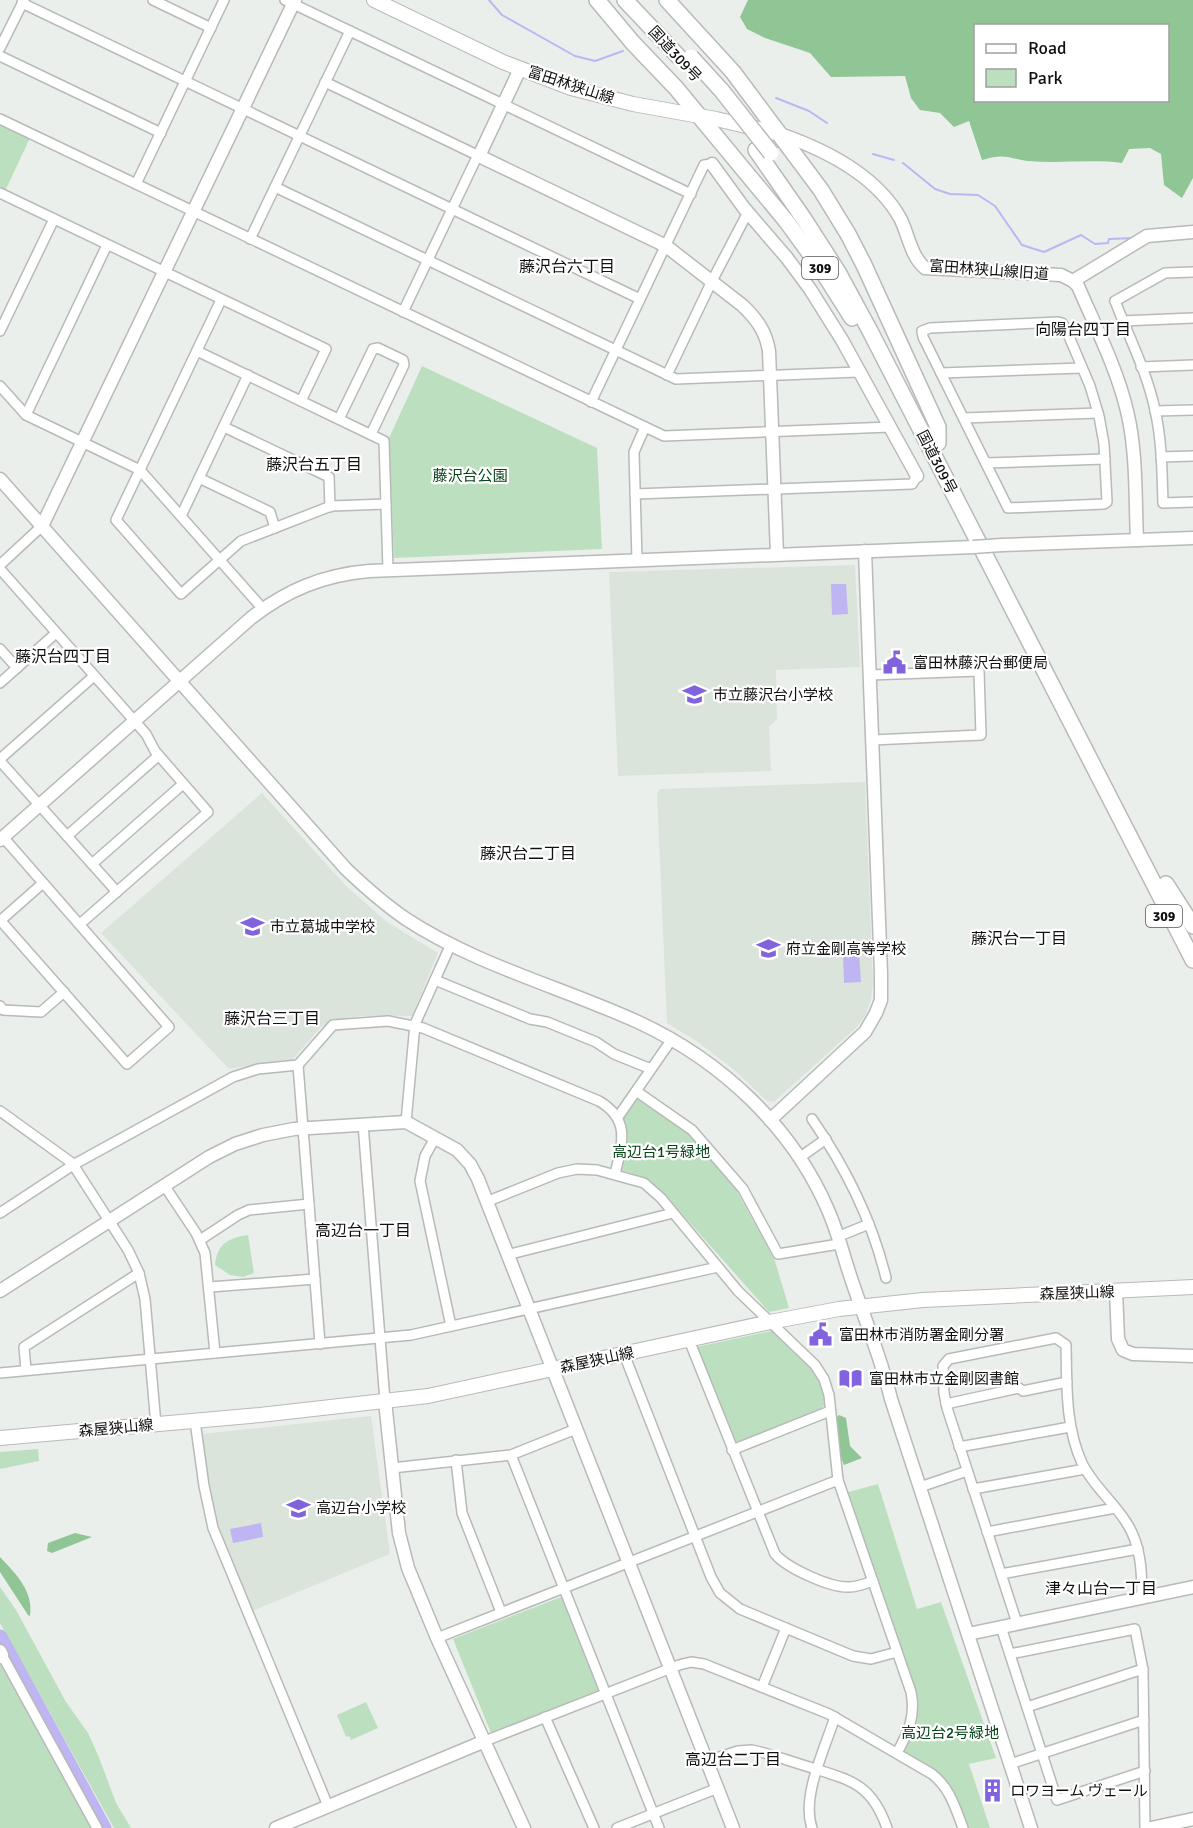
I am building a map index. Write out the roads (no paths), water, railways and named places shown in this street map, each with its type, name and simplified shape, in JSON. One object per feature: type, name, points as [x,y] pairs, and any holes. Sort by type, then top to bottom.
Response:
[{"type":"highway","name":"309","points":[[597,0],[633,43],[676,88],[787,222],[816,262],[924,435]]},
{"type":"highway","name":"国道309号","points":[[625,0],[722,91],[771,153],[821,226],[852,277],[1193,938]]},
{"type":"highway","name":"国道309号","points":[[639,0],[756,150],[804,219],[837,272],[924,435],[1193,960]]},
{"type":"highway","name":"309","points":[[667,0],[733,72],[821,190],[848,234],[938,427],[939,443]]},
{"type":"highway","name":"309","points":[[1139,856],[1155,898],[1193,975]]},
{"type":"highway","name":"309","points":[[1166,884],[1193,926]]},
{"type":"main road","name":"富田林狭山線","points":[[374,0],[520,69],[585,93],[780,134]]},
{"type":"main road","name":"森屋狭山線","points":[[0,1438],[156,1425],[446,1393],[770,1322],[861,1306],[923,1300],[1193,1287]]},
{"type":"street","points":[[153,0],[210,28]]},
{"type":"street","points":[[136,184],[224,0]]},
{"type":"street","points":[[0,48],[23,1],[640,299]]},
{"type":"street","points":[[80,924],[208,812],[158,756],[146,734],[0,567],[42,526],[291,1],[691,194]]},
{"type":"street","points":[[250,238],[350,31]]},
{"type":"street","points":[[0,56],[161,133]]},
{"type":"street","points":[[403,312],[520,69]]},
{"type":"street","points":[[325,82],[666,246],[748,310],[762,328],[767,341],[777,554]]},
{"type":"street","points":[[0,119],[664,436],[890,427]]},
{"type":"street","name":"富田林狭山線旧道","points":[[780,134],[830,155],[880,192],[898,215],[919,261],[925,268],[1060,276],[1073,280]]},
{"type":"street","points":[[591,402],[704,165],[712,164],[804,281],[833,325],[917,476],[912,484],[635,494]]},
{"type":"street","points":[[275,187],[676,379],[858,372]]},
{"type":"street","points":[[0,194],[326,349],[301,401]]},
{"type":"street","points":[[667,375],[748,212]]},
{"type":"street","points":[[0,331],[54,219]]},
{"type":"street","points":[[1137,540],[1133,443],[1127,410],[1116,377],[1078,286],[1073,280],[1147,236],[1193,232]]},
{"type":"street","points":[[26,415],[107,244]]},
{"type":"street","points":[[1193,272],[1165,273],[1115,301],[1141,367],[1155,411],[1161,457],[1163,503],[1193,502]]},
{"type":"street","points":[[221,300],[116,520],[181,594],[241,541],[330,507],[386,504]]},
{"type":"street","points":[[1122,321],[1193,318]]},
{"type":"street","points":[[1062,323],[1082,368],[1098,413],[1105,459],[1107,499],[1104,504],[1011,508],[1007,506],[941,373],[923,337],[923,329],[1062,323]]},
{"type":"street","points":[[339,419],[373,349],[378,348],[403,360],[404,365],[371,434]]},
{"type":"street","points":[[197,351],[384,441],[388,570]]},
{"type":"street","points":[[1141,367],[1193,365]]},
{"type":"street","points":[[941,373],[1082,368]]},
{"type":"street","points":[[181,516],[248,375]]},
{"type":"street","points":[[0,386],[26,415],[140,470],[263,609]]},
{"type":"street","points":[[1155,411],[1193,410]]},
{"type":"street","points":[[964,418],[1098,413]]},
{"type":"street","points":[[224,427],[328,477],[330,507]]},
{"type":"street","points":[[637,560],[634,452],[645,427]]},
{"type":"street","points":[[1161,457],[1193,456]]},
{"type":"street","points":[[986,464],[1105,459]]},
{"type":"street","points":[[199,478],[270,512],[275,528]]},
{"type":"street","points":[[0,479],[346,870],[386,904],[451,944],[672,1039],[723,1074],[770,1120],[799,1158],[827,1209],[883,1367],[1031,1828]]},
{"type":"street","points":[[43,883],[0,921],[127,1064],[169,1027],[80,924],[43,883],[2,838],[263,609],[293,590],[323,578],[346,573],[388,570],[1193,538]]},
{"type":"street","points":[[770,1120],[866,1032],[880,1000],[882,981],[865,551]]},
{"type":"street","points":[[0,683],[56,633]]},
{"type":"street","points":[[0,649],[16,668]]},
{"type":"street","points":[[870,675],[979,671],[981,735],[872,740]]},
{"type":"street","points":[[94,676],[0,760],[117,892]]},
{"type":"street","points":[[67,836],[158,756]]},
{"type":"street","points":[[92,864],[183,784]]},
{"type":"street","points":[[406,1122],[415,1026],[451,944]]},
{"type":"street","points":[[435,980],[530,1019],[547,1022],[596,1042],[614,1054],[651,1069]]},
{"type":"street","points":[[0,1006],[3,1010],[41,1012],[64,992]]},
{"type":"street","points":[[0,1213],[73,1165],[233,1077],[258,1069],[298,1065],[333,1025],[388,1021],[415,1026],[599,1101],[616,1113],[622,1129],[622,1142],[615,1174]]},
{"type":"street","points":[[618,1117],[672,1039]]},
{"type":"street","points":[[298,1065],[320,1344]]},
{"type":"street","points":[[636,1091],[692,1130],[743,1189],[778,1254],[838,1241],[869,1224]]},
{"type":"street","points":[[0,1112],[73,1165],[128,1250],[139,1274],[145,1299],[156,1425]]},
{"type":"street","points":[[812,1119],[840,1161],[869,1224],[886,1278]]},
{"type":"street","points":[[0,1291],[209,1156],[263,1135],[303,1129],[406,1122],[435,1137],[465,1157],[474,1171],[733,1828]]},
{"type":"street","points":[[363,1124],[385,1401],[402,1550],[437,1638],[524,1828]]},
{"type":"street","points":[[435,1137],[425,1156],[420,1181],[451,1326]]},
{"type":"street","points":[[799,1158],[826,1139]]},
{"type":"street","points":[[486,1202],[568,1170],[587,1168],[644,1183],[661,1198],[738,1291],[815,1365],[827,1387],[838,1480],[911,1692],[914,1708],[911,1726],[897,1754]]},
{"type":"street","points":[[164,1185],[200,1240],[208,1263],[215,1353]]},
{"type":"street","points":[[200,1240],[249,1210],[309,1204]]},
{"type":"street","points":[[507,1255],[673,1213]]},
{"type":"street","points":[[0,1373],[411,1335],[718,1267]]},
{"type":"street","points":[[26,1370],[24,1347],[139,1274]]},
{"type":"street","points":[[210,1287],[315,1279]]},
{"type":"street","points":[[1116,1291],[1118,1339],[1123,1350],[1133,1354],[1193,1356]]},
{"type":"street","points":[[1017,1623],[946,1404],[943,1366],[949,1359],[1056,1338],[1066,1345],[1070,1427],[1085,1469],[1131,1530],[1138,1549],[1142,1598]]},
{"type":"street","points":[[689,1340],[775,1554],[786,1564],[841,1587],[858,1586],[873,1581]]},
{"type":"street","points":[[624,1354],[715,1586],[726,1599],[740,1609],[863,1659],[876,1659],[897,1652]]},
{"type":"street","points":[[946,1404],[1019,1388],[1023,1391],[1067,1382]]},
{"type":"street","points":[[732,1450],[830,1411]]},
{"type":"street","points":[[195,1421],[204,1486],[213,1528],[249,1620],[328,1806]]},
{"type":"street","points":[[960,1447],[1070,1427]]},
{"type":"street","points":[[392,1468],[511,1455],[576,1429]]},
{"type":"street","points":[[511,1455],[659,1828]]},
{"type":"street","points":[[456,1460],[462,1513],[501,1612]]},
{"type":"street","points":[[973,1489],[1085,1469]]},
{"type":"street","points":[[920,1487],[967,1471]]},
{"type":"street","points":[[437,1638],[838,1480]]},
{"type":"street","points":[[987,1532],[1115,1508]]},
{"type":"street","points":[[1001,1574],[1138,1549]]},
{"type":"street","points":[[968,1634],[1193,1587]]},
{"type":"street","points":[[1001,1627],[1057,1800],[1145,1771]]},
{"type":"street","points":[[762,1687],[786,1628]]},
{"type":"street","points":[[1010,1654],[1135,1629],[1143,1669],[1145,1828]]},
{"type":"street","points":[[1,1654],[96,1828]]},
{"type":"street","points":[[276,1828],[485,1741],[670,1668],[691,1662],[704,1664],[835,1717],[897,1754],[939,1780],[950,1793],[963,1828]]},
{"type":"street","points":[[1027,1707],[1143,1669]]},
{"type":"street","points":[[545,1717],[594,1828]]},
{"type":"street","points":[[812,1828],[808,1800],[835,1717]]},
{"type":"street","points":[[1010,1764],[1144,1720]]},
{"type":"street","points":[[707,1761],[738,1751],[752,1750],[850,1780],[865,1790],[880,1809],[887,1828]]},
{"type":"street","points":[[617,1828],[718,1788]]},
{"type":"street","points":[[1151,1828],[1193,1819]]},
{"type":"waterway","points":[[489,0],[502,15],[575,56],[595,61],[623,51]]},
{"type":"waterway","points":[[776,98],[809,111],[827,123]]},
{"type":"waterway","points":[[873,154],[894,160]]},
{"type":"waterway","points":[[903,163],[935,189],[950,194],[978,195],[995,206],[1022,245],[1044,252],[1081,235],[1095,244],[1108,243],[1109,239],[1134,238]]},
{"type":"waterway","points":[[0,1637],[104,1828]]},
{"type":"place","name":"富田林藤沢台郵便局","points":[[895,663]]},
{"type":"place","name":"市立藤沢台小学校","points":[[695,695]]},
{"type":"place","name":"市立葛城中学校","points":[[252,927]]},
{"type":"place","name":"府立金剛高等学校","points":[[768,949]]},
{"type":"place","name":"富田林市消防署金剛分署","points":[[821,1335]]},
{"type":"place","name":"富田林市立金剛図書館","points":[[851,1379]]},
{"type":"place","name":"高辺台小学校","points":[[298,1508]]},
{"type":"place","name":"ロワヨーム ヴェール","points":[[992,1791]]},
{"type":"district","name":"藤沢台六丁目","points":[[567,267]]},
{"type":"district","name":"向陽台四丁目","points":[[1083,330]]},
{"type":"district","name":"藤沢台五丁目","points":[[314,465]]},
{"type":"district","name":"藤沢台四丁目","points":[[63,657]]},
{"type":"district","name":"藤沢台二丁目","points":[[528,854]]},
{"type":"district","name":"藤沢台一丁目","points":[[1019,939]]},
{"type":"district","name":"藤沢台三丁目","points":[[272,1019]]},
{"type":"district","name":"高辺台一丁目","points":[[363,1231]]},
{"type":"district","name":"津々山台一丁目","points":[[1101,1589]]},
{"type":"district","name":"高辺台二丁目","points":[[733,1760]]},
{"type":"park label","name":"藤沢台公園","points":[[470,476]]},
{"type":"park label","name":"高辺台1号緑地","points":[[661,1152]]},
{"type":"park label","name":"高辺台2号緑地","points":[[950,1733]]}]
